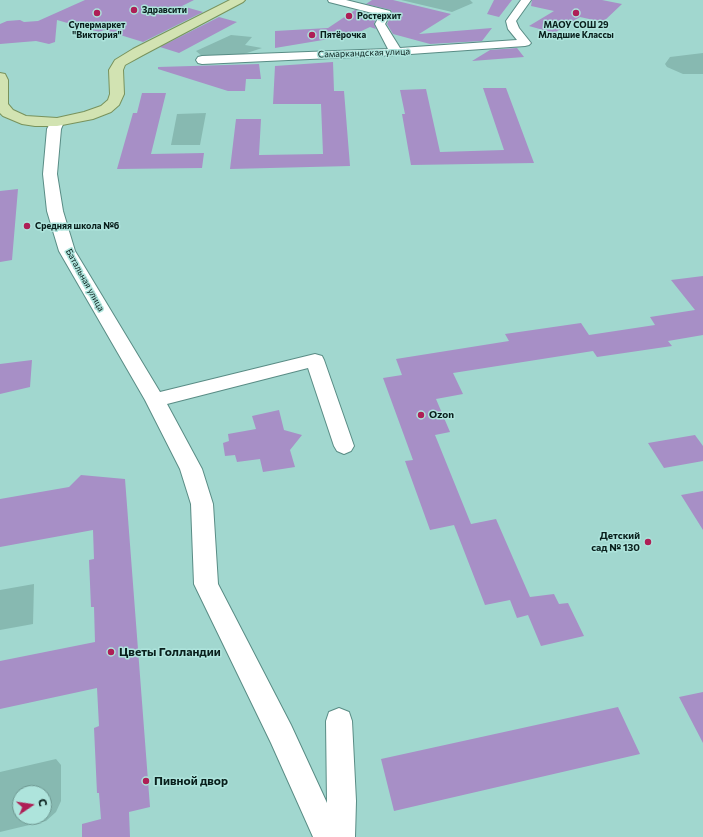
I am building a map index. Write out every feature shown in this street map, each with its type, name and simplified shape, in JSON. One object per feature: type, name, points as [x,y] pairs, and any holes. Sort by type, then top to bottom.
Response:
[{"type":"main road","points":[[0,77],[1,105],[8,114],[29,121],[57,122],[88,116],[106,109],[114,102],[118,94],[116,70],[120,63],[138,52],[239,0]]},
{"type":"street","points":[[333,0],[386,13],[380,24],[396,52]]},
{"type":"street","name":"Самаркандская улица","points":[[202,60],[396,52],[525,43],[514,30],[511,21],[526,0]]},
{"type":"street","name":"Батальная улица","points":[[57,122],[54,129],[50,174],[55,211],[67,251],[155,400],[191,469],[202,504],[206,584],[281,734],[328,837]]},
{"type":"street","points":[[155,400],[315,360],[344,446]]},
{"type":"street","points":[[338,721],[342,801],[340,837]]},
{"type":"shaded area","points":[[401,0],[470,0],[473,3],[452,12]]},
{"type":"shaded area","points":[[231,35],[252,37],[245,45],[262,48],[238,56],[203,57],[196,51]]},
{"type":"shaded area","points":[[703,53],[703,74],[683,74],[667,67],[665,64],[670,57]]},
{"type":"shaded area","points":[[206,113],[200,145],[171,145],[177,114]]},
{"type":"shaded area","points":[[34,584],[33,624],[0,630],[0,590]]},
{"type":"shaded area","points":[[56,759],[61,765],[61,801],[56,812],[52,816],[52,785],[12,785],[12,825],[29,825],[0,832],[0,772]]},
{"type":"building","points":[[85,0],[194,0],[182,6],[203,12],[143,42],[104,30],[99,32],[57,20],[55,42],[49,44],[36,41],[0,44],[0,24],[7,21],[38,21]]},
{"type":"building","points":[[372,0],[393,0],[451,14],[419,34],[492,28],[482,41],[430,44],[393,34],[387,24],[392,14],[391,10],[366,4]]},
{"type":"building","points":[[494,0],[512,0],[499,17],[487,14]]},
{"type":"building","points":[[532,0],[602,0],[622,4],[603,22],[580,17],[554,33],[529,26],[554,11],[531,6]]},
{"type":"building","points":[[355,10],[378,16],[374,23],[376,29],[370,27],[353,35],[275,48],[275,31],[328,28]]},
{"type":"building","points":[[219,17],[237,22],[179,53],[160,47]]},
{"type":"building","points":[[517,48],[524,57],[472,61],[490,50]]},
{"type":"building","points":[[333,62],[334,91],[344,91],[350,166],[230,169],[236,119],[261,119],[259,155],[323,154],[321,104],[273,104],[275,66]]},
{"type":"building","points":[[259,64],[261,79],[246,79],[245,91],[228,91],[158,69],[158,67]]},
{"type":"building","points":[[483,88],[506,88],[534,163],[411,165],[402,114],[405,114],[400,90],[426,89],[440,152],[504,150]]},
{"type":"building","points":[[142,93],[166,93],[151,154],[204,153],[202,168],[117,169],[133,113],[137,113]]},
{"type":"building","points":[[18,189],[12,260],[0,262],[0,191]]},
{"type":"building","points":[[703,276],[703,335],[668,341],[672,346],[597,357],[593,351],[453,373],[463,394],[436,399],[450,432],[435,435],[471,524],[496,519],[530,597],[554,594],[559,604],[568,603],[584,636],[541,646],[528,615],[517,618],[510,600],[485,605],[454,525],[430,530],[405,461],[413,460],[383,378],[402,375],[396,359],[509,341],[505,334],[581,323],[589,335],[655,325],[650,317],[695,310],[671,280]]},
{"type":"building","points":[[32,360],[30,387],[0,394],[0,364]]},
{"type":"building","points":[[279,410],[284,430],[302,435],[290,450],[295,467],[263,472],[260,459],[237,462],[235,455],[225,456],[223,443],[229,441],[228,434],[256,429],[252,416]]},
{"type":"building","points":[[695,435],[703,446],[703,461],[664,468],[648,443]]},
{"type":"building","points":[[81,475],[125,479],[150,807],[129,812],[130,837],[82,837],[82,824],[101,819],[99,793],[97,793],[94,728],[99,726],[97,688],[0,709],[0,661],[95,642],[94,607],[91,607],[89,560],[94,559],[93,530],[0,547],[0,499],[69,487]]},
{"type":"building","points":[[703,491],[703,530],[681,495]]},
{"type":"building","points":[[703,692],[703,743],[679,697]]},
{"type":"building","points":[[618,707],[640,754],[394,811],[381,759]]},
{"type":"place","name":"Здравсити","points":[[134,10]]},
{"type":"place","name":"Супермаркет \"Виктория\"","points":[[97,13]]},
{"type":"place","name":"МАОУ СОШ 29 Младшие Классы","points":[[576,13]]},
{"type":"place","name":"Ростерхит","points":[[349,16]]},
{"type":"place","name":"Пятёрочка","points":[[312,35]]},
{"type":"place","name":"Средняя школа №6","points":[[27,226]]},
{"type":"place","name":"Ozon","points":[[421,415]]},
{"type":"place","name":"Детский сад № 130","points":[[648,542]]},
{"type":"place","name":"Цветы Голландии","points":[[111,652]]},
{"type":"place","name":"Пивной двор","points":[[146,781]]}]
